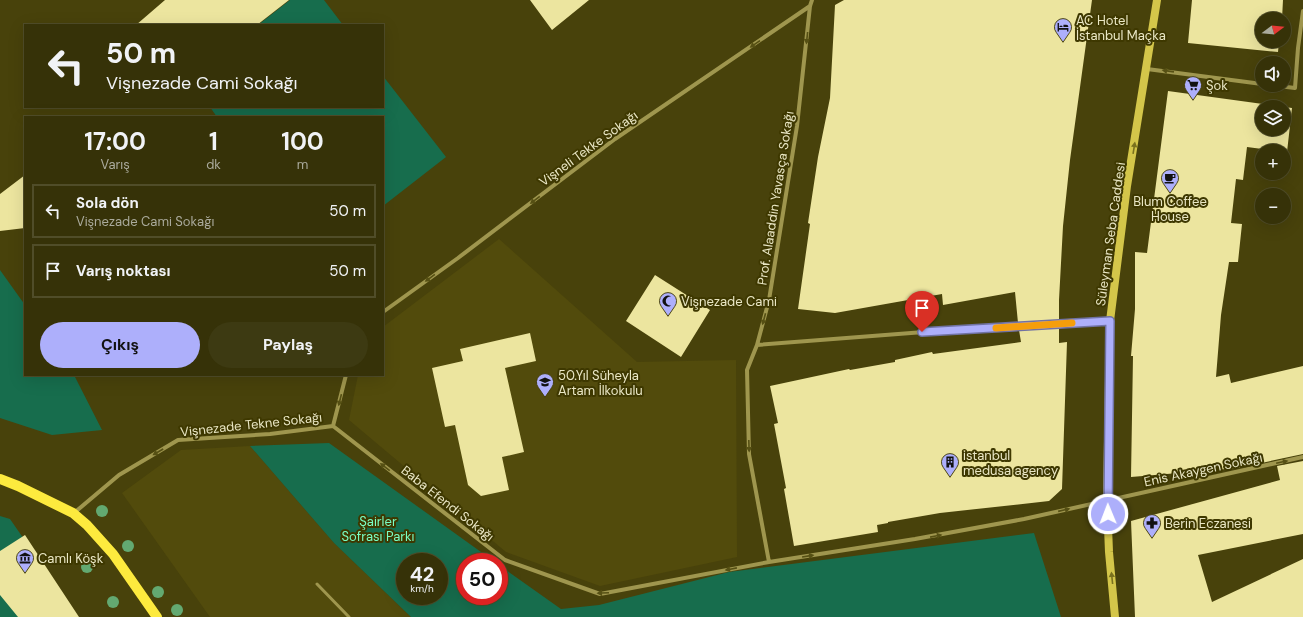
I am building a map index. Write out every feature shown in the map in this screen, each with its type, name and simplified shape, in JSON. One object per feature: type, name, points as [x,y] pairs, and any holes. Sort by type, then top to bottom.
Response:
[{"type":"main road","name":"Süleyman Seba Caddesi","points":[[1116,617],[1109,552],[1107,500],[1110,321],[1127,186],[1157,0]]},
{"type":"main road","points":[[0,479],[18,486],[73,513],[87,525],[113,554],[157,617]]},
{"type":"street","name":"Prof. Alaaddin Yavasça Sokağı","points":[[769,562],[749,454],[747,370],[758,345],[769,300],[797,126],[810,6],[812,0]]},
{"type":"street","name":"Vişneli Tekke Sokağı","points":[[384,311],[458,258],[615,139],[810,6]]},
{"type":"street","points":[[1291,87],[1296,88],[1298,48],[1303,11]]},
{"type":"street","points":[[1298,48],[1303,48]]},
{"type":"street","points":[[1147,69],[1255,83]]},
{"type":"street","points":[[758,345],[937,331],[1110,321]]},
{"type":"street","points":[[333,426],[346,376]]},
{"type":"street","name":"Baba Efendi Sokağı","points":[[333,426],[505,560],[600,594],[769,562],[915,539],[1024,519],[1107,500]]},
{"type":"street","name":"Vişnezade Tekne Sokağı","points":[[73,513],[119,475],[178,440],[270,434],[333,426]]},
{"type":"street","name":"Enis Akaygen Sokağı","points":[[1107,500],[1303,457]]},
{"type":"lane","points":[[317,584],[349,617]]},
{"type":"shaded area","name":"50.Yıl Süheyla Artam İlkokulu","points":[[499,239],[637,362],[736,360],[737,557],[600,586],[506,552],[349,420],[358,376],[384,376],[384,326]]},
{"type":"shaded area","points":[[250,446],[334,543],[396,603],[396,605],[399,605],[411,617],[210,617],[122,493],[181,450]]},
{"type":"green space","points":[[290,0],[324,0],[342,24],[259,24]]},
{"type":"green space","points":[[384,77],[446,157],[384,205],[384,116],[216,116],[211,108],[384,108]]},
{"type":"green space","points":[[0,270],[24,304],[24,376],[75,376],[102,430],[52,435],[0,418]]},
{"type":"green space","name":"Şairler Sofrası Parkı","points":[[329,443],[482,553],[456,553],[456,605],[508,605],[508,571],[561,609],[599,605],[729,572],[1034,533],[1061,617],[411,617],[399,605],[448,605],[448,553],[396,553],[396,603],[334,543],[250,446]]},
{"type":"green space","name":"Camlı Köşk","points":[[0,516],[10,519],[78,617],[0,617]]},
{"type":"building","points":[[165,0],[289,0],[258,24],[137,24]]},
{"type":"building","points":[[530,0],[589,0],[552,30]]},
{"type":"building","points":[[844,0],[1092,0],[1070,160],[1063,226],[1059,320],[1018,323],[1015,292],[943,305],[942,294],[835,313],[798,309],[810,224],[808,223],[818,157],[830,98],[835,5]]},
{"type":"building","points":[[1192,0],[1283,0],[1282,12],[1255,12],[1255,48],[1278,48],[1278,52],[1188,43]]},
{"type":"building","points":[[1168,91],[1255,103],[1255,136],[1289,136],[1288,144],[1255,144],[1255,148],[1247,147],[1243,180],[1236,179],[1231,223],[1242,224],[1238,262],[1229,262],[1221,315],[1216,377],[1229,374],[1231,383],[1303,366],[1303,454],[1238,468],[1131,477],[1133,356],[1131,356],[1135,309],[1135,252],[1147,253]]},
{"type":"building","points":[[24,176],[24,228],[0,231],[0,194]]},
{"type":"building","name":"Vişnezade Cami","points":[[655,275],[710,310],[681,357],[626,321]]},
{"type":"building","points":[[1059,327],[1059,343],[1067,342],[1062,489],[1049,501],[940,513],[888,522],[877,525],[878,532],[794,546],[784,489],[786,488],[774,424],[778,423],[770,386],[849,369],[895,362],[895,360],[932,352],[933,354],[1021,342],[1019,330]]},
{"type":"building","points":[[530,333],[536,361],[505,368],[524,452],[502,457],[509,490],[481,496],[468,485],[455,425],[445,427],[432,368],[463,361],[460,349]]},
{"type":"building","points":[[1303,461],[1303,534],[1198,555],[1212,602],[1303,559],[1303,617],[1135,617],[1131,521],[1280,480],[1277,466]]},
{"type":"building","name":"Camlı Köşk","points":[[25,535],[79,617],[18,617],[0,595],[0,551]]},
{"type":"slow traffic","points":[[996,328],[1072,323]]},
{"type":"place","name":"AC Hotel İstanbul Maçka","points":[[1063,42]]},
{"type":"place","name":"Şok","points":[[1193,100]]},
{"type":"place","name":"Blum Coffee House","points":[[1170,193]]},
{"type":"place","name":"Vişnezade Cami","points":[[668,316]]},
{"type":"place","name":"50.Yıl Süheyla Artam İlkokulu","points":[[545,397]]},
{"type":"place","name":"istanbul medusa agency","points":[[950,477]]},
{"type":"place","name":"Berin Eczanesi","points":[[1152,538]]},
{"type":"place","name":"Camlı Köşk","points":[[25,573]]},
{"type":"route","points":[[922,332],[1110,321],[1108,514]]}]
